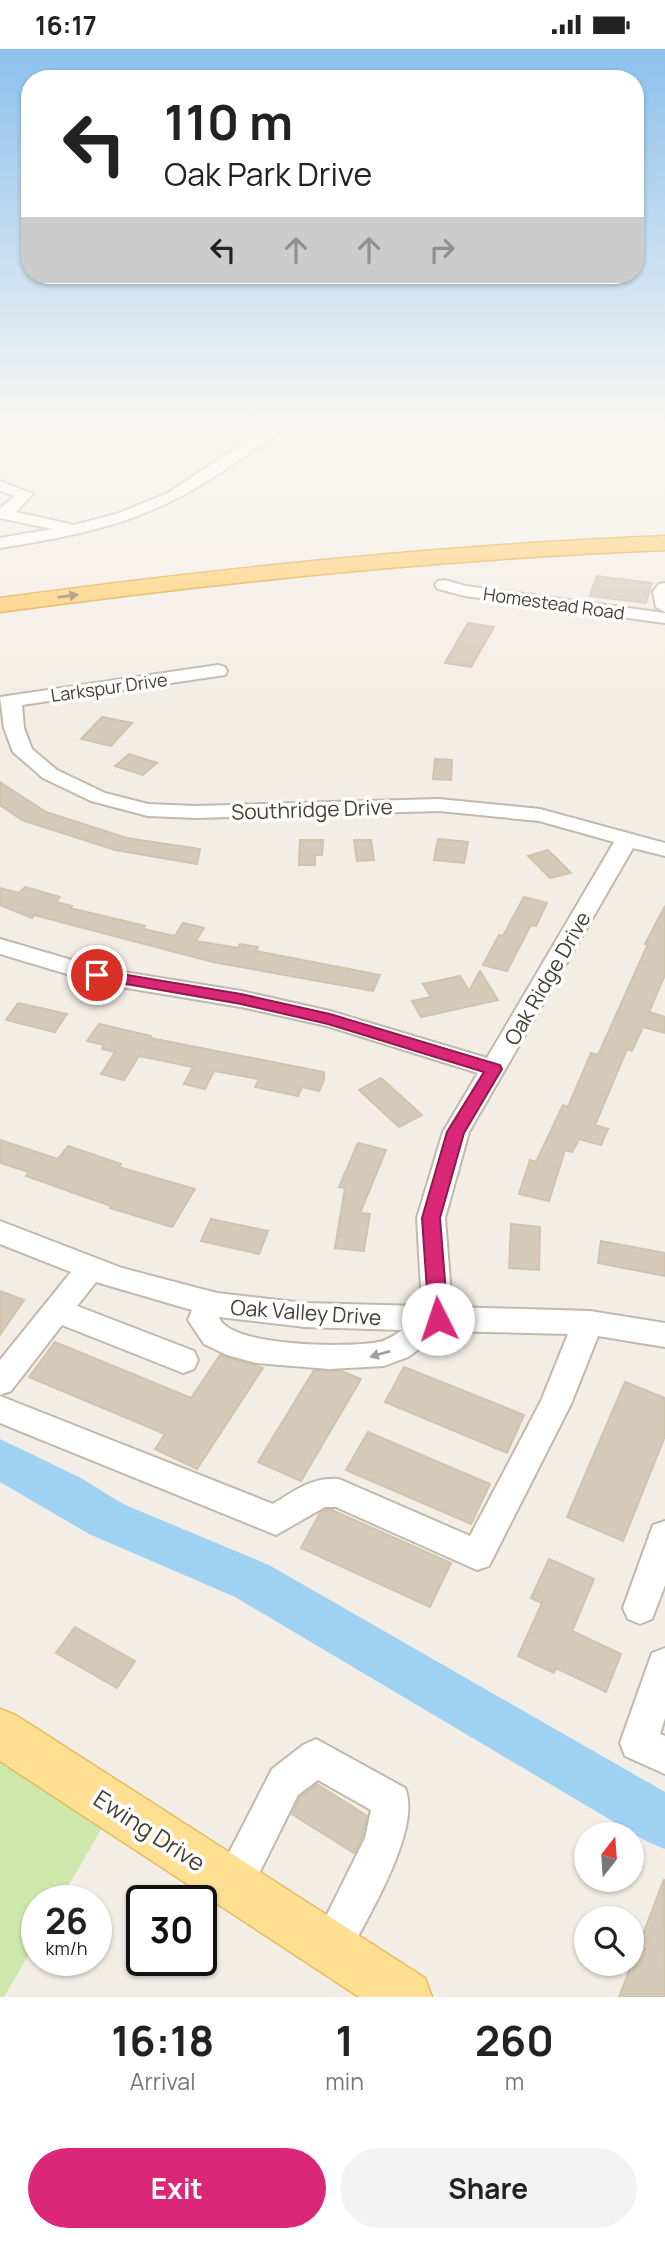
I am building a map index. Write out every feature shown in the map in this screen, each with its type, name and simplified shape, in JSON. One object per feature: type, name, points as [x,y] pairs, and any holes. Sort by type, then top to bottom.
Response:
[{"type":"highway","points":[[578,524],[665,520]]},
{"type":"highway","points":[[0,582],[335,543],[552,525]]},
{"type":"highway","points":[[0,605],[242,575],[440,555],[665,543]]},
{"type":"highway","points":[[440,555],[665,551]]},
{"type":"main road","name":"Ewing Drive","points":[[0,1733],[406,1997]]},
{"type":"street","points":[[23,518],[75,530]]},
{"type":"street","points":[[0,543],[75,530],[121,518]]},
{"type":"street","name":"Homestead Road","points":[[444,585],[465,591],[664,613]]},
{"type":"street","points":[[664,613],[662,592],[665,588]]},
{"type":"street","name":"Larkspur Drive","points":[[6,701],[218,671]]},
{"type":"street","name":"Southridge Drive","points":[[6,701],[23,752],[50,775],[98,797],[148,810],[196,812],[439,805],[540,815],[665,850]]},
{"type":"street","name":"Oak Ridge Drive","points":[[438,1319],[431,1218],[456,1132],[627,839]]},
{"type":"street","points":[[0,946],[97,975],[241,999],[330,1019],[494,1069]]},
{"type":"street","name":"Oak Valley Drive","points":[[0,1232],[117,1278],[210,1303],[305,1315],[587,1323],[665,1335]]},
{"type":"street","points":[[0,1383],[91,1268]]},
{"type":"street","points":[[210,1303],[203,1320],[209,1331],[226,1343],[258,1350],[364,1358],[387,1353],[438,1319]]},
{"type":"street","points":[[58,1311],[183,1360]]},
{"type":"street","points":[[0,1409],[276,1520],[320,1492],[339,1493],[477,1555],[555,1404],[587,1323]]},
{"type":"street","points":[[640,1608],[665,1536]]},
{"type":"street","points":[[665,1665],[638,1743],[665,1755]]},
{"type":"street","points":[[233,1884],[285,1782],[316,1758],[392,1801],[383,1842],[330,1948]]},
{"type":"green space","points":[[0,1759],[102,1828],[69,1885],[21,1885],[21,1968],[4,1997],[0,1997]]},
{"type":"building","points":[[597,576],[652,583],[646,603],[590,596]]},
{"type":"building","points":[[468,623],[494,627],[471,667],[445,663]]},
{"type":"building","points":[[102,717],[132,723],[111,746],[81,739]]},
{"type":"building","points":[[129,754],[157,763],[143,775],[115,766]]},
{"type":"building","points":[[435,759],[452,760],[451,780],[433,779]]},
{"type":"building","points":[[0,782],[46,812],[127,838],[200,849],[197,864],[115,850],[22,820],[0,805]]},
{"type":"building","points":[[438,839],[468,842],[464,863],[434,860]]},
{"type":"building","points":[[300,840],[323,840],[322,855],[315,855],[315,865],[299,865]]},
{"type":"building","points":[[354,840],[371,840],[374,860],[357,861]]},
{"type":"building","points":[[548,850],[571,873],[550,878],[528,856]]},
{"type":"building","points":[[25,887],[60,897],[56,902],[72,906],[70,908],[145,926],[143,929],[175,936],[183,923],[204,928],[196,941],[238,948],[240,944],[258,947],[256,951],[380,975],[373,991],[213,962],[34,915],[32,918],[0,905],[0,888],[19,893]]},
{"type":"building","points":[[524,897],[547,903],[536,926],[531,925],[507,971],[483,965],[499,935],[503,936]]},
{"type":"building","points":[[665,906],[665,975],[649,1012],[665,1017],[665,1033],[643,1027],[632,1051],[627,1049],[595,1125],[608,1129],[601,1145],[579,1139],[572,1152],[565,1150],[549,1201],[519,1194],[530,1160],[536,1162],[563,1105],[568,1107],[591,1053],[598,1055],[648,944],[645,944]]},
{"type":"building","points":[[480,971],[498,1000],[421,1017],[412,1001],[431,997],[423,984],[460,976],[469,991]]},
{"type":"building","points":[[18,1003],[67,1014],[55,1032],[6,1020]]},
{"type":"building","points":[[99,1024],[151,1036],[150,1038],[324,1072],[324,1080],[319,1091],[302,1087],[298,1096],[255,1087],[259,1079],[214,1071],[205,1089],[184,1084],[193,1067],[139,1056],[124,1080],[101,1074],[115,1052],[102,1049],[104,1045],[87,1041]]},
{"type":"building","points":[[381,1078],[422,1115],[399,1127],[359,1090]]},
{"type":"building","points":[[0,1140],[58,1159],[68,1146],[121,1164],[119,1167],[195,1189],[172,1227],[110,1208],[111,1206],[26,1176],[29,1172],[0,1163]]},
{"type":"building","points":[[358,1143],[386,1150],[360,1213],[370,1214],[364,1251],[335,1248],[345,1188],[339,1187]]},
{"type":"building","points":[[211,1219],[268,1231],[259,1254],[201,1241]]},
{"type":"building","points":[[511,1224],[540,1227],[539,1270],[509,1268]]},
{"type":"building","points":[[601,1241],[665,1253],[665,1276],[598,1263]]},
{"type":"building","points":[[0,1291],[24,1300],[0,1335]]},
{"type":"building","points":[[55,1342],[191,1398],[220,1355],[263,1368],[197,1469],[155,1449],[165,1434],[29,1377]]},
{"type":"building","points":[[404,1367],[524,1415],[507,1453],[385,1402]]},
{"type":"building","points":[[314,1370],[341,1371],[361,1379],[301,1481],[258,1462]]},
{"type":"building","points":[[625,1382],[665,1398],[665,1436],[623,1541],[567,1517]]},
{"type":"building","points":[[368,1432],[490,1484],[471,1524],[346,1470]]},
{"type":"building","points":[[332,1510],[451,1563],[430,1607],[301,1548],[320,1513]]},
{"type":"building","points":[[549,1559],[594,1579],[572,1631],[621,1654],[606,1692],[556,1668],[554,1673],[518,1656],[542,1603],[531,1598]]},
{"type":"building","points":[[75,1627],[135,1661],[117,1688],[56,1653]]},
{"type":"building","points":[[317,1784],[367,1816],[362,1837],[354,1853],[292,1814],[300,1797]]},
{"type":"building","points":[[664,1879],[665,1997],[619,1997],[627,1976],[644,1976],[644,1932]]},
{"type":"waterway","points":[[0,1459],[65,1493],[106,1519],[252,1581],[665,1822]]},
{"type":"route","points":[[97,975],[241,999],[330,1019],[494,1069],[456,1132],[431,1218],[438,1319]]}]
